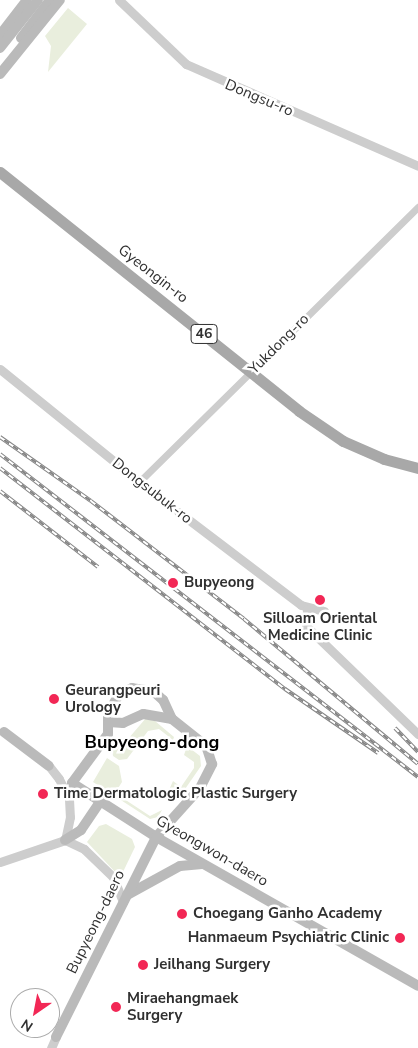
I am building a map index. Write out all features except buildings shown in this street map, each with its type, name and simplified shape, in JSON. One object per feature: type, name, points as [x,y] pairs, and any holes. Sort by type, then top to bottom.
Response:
[{"type":"main road","points":[[0,35],[27,0]]},
{"type":"main road","points":[[0,48],[38,0]]},
{"type":"main road","points":[[0,64],[50,0]]},
{"type":"main road","points":[[0,74],[60,0]]},
{"type":"main road","name":"Gyeongin-ro","points":[[1,173],[251,372],[343,441],[384,459],[418,468]]},
{"type":"main road","points":[[72,783],[105,738],[109,722],[108,714],[119,694],[132,688],[153,691],[159,696],[172,719]]},
{"type":"main road","points":[[109,722],[123,723],[143,714],[172,719]]},
{"type":"main road","name":"Bupyeong-daero","points":[[60,1030],[156,836],[200,788],[212,764],[206,746],[172,719]]},
{"type":"main road","name":"Gyeongwon-daero","points":[[2,730],[49,766]]},
{"type":"main road","name":"Gyeongwon-daero","points":[[72,783],[99,803],[418,986]]},
{"type":"main road","points":[[65,840],[81,830],[99,803]]},
{"type":"main road","points":[[124,899],[180,866],[207,865]]},
{"type":"street","name":"Dongsu-ro","points":[[119,0],[186,64],[418,166]]},
{"type":"street","name":"Yukdong-ro","points":[[139,482],[418,206]]},
{"type":"street","name":"Dongsubuk-ro","points":[[0,369],[139,482],[307,609]]},
{"type":"street","points":[[324,611],[307,609],[306,626],[418,734]]},
{"type":"street","points":[[49,766],[59,778],[69,799],[69,823],[65,840]]},
{"type":"street","name":"Gyeongwon-daero","points":[[49,766],[72,783]]},
{"type":"street","points":[[0,862],[65,840],[84,849],[113,877],[124,899]]},
{"type":"street","name":"Bupyeong-daero","points":[[51,1048],[56,1038]]},
{"type":"green space","points":[[68,8],[87,24],[48,72],[51,46],[45,36]]},
{"type":"green space","points":[[146,718],[155,721],[174,737],[173,740],[159,729],[148,731],[127,759],[119,760],[113,756],[112,748],[118,740],[128,739]]},
{"type":"green space","points":[[187,746],[200,756],[201,766],[183,792],[168,801],[165,799],[173,781],[181,787],[194,768],[194,762],[184,755]]},
{"type":"green space","points":[[107,758],[119,766],[122,782],[115,793],[150,816],[162,810],[158,817],[150,819],[93,782]]},
{"type":"green space","points":[[106,824],[132,839],[135,847],[122,874],[117,874],[87,842],[99,826]]},
{"type":"railway","points":[[0,437],[91,501],[244,619],[418,764]]},
{"type":"railway","points":[[0,454],[418,777]]},
{"type":"railway","points":[[0,468],[285,689],[378,753]]},
{"type":"railway","points":[[0,491],[98,567]]},
{"type":"railway","points":[[395,728],[418,752]]},
{"type":"place","name":"Bupyeong","points":[[173,583]]},
{"type":"place","name":"Silloam Oriental Medicine Clinic","points":[[320,600]]},
{"type":"place","name":"Geurangpeuri Urology","points":[[54,699]]},
{"type":"place","name":"Time Dermatologic Plastic Surgery","points":[[43,794]]},
{"type":"place","name":"Choegang Ganho Academy","points":[[182,914]]},
{"type":"place","name":"Hanmaeum Psychiatric Clinic","points":[[400,938]]},
{"type":"place","name":"Jeilhang Surgery","points":[[143,965]]},
{"type":"place","name":"Miraehangmaek Surgery","points":[[116,1007]]},
{"type":"district","name":"Bupyeong-dong","points":[[152,742]]}]
